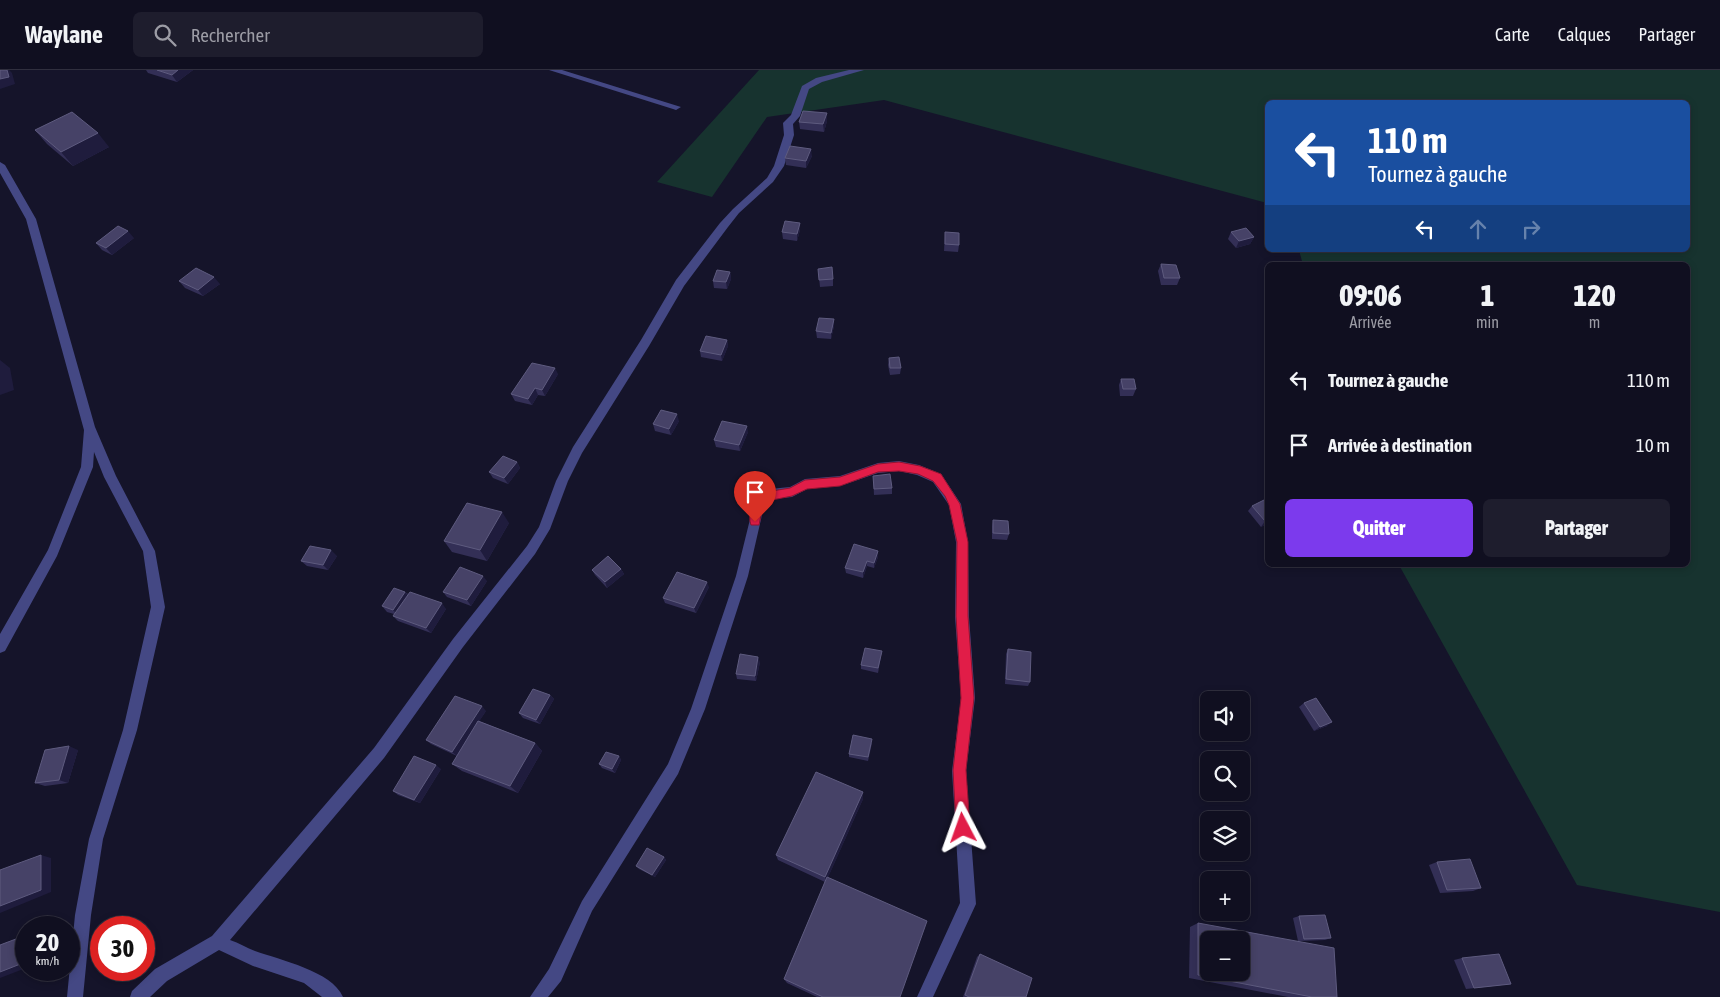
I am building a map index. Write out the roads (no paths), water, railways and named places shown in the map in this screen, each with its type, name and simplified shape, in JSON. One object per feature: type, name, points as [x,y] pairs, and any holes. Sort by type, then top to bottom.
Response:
[{"type":"street","points":[[553,70],[676,107]]},
{"type":"street","points":[[138,997],[161,975],[218,942],[379,753],[458,643],[531,550],[544,528],[562,481],[577,450],[680,283],[730,218],[770,180],[781,162],[789,136],[788,123],[795,116],[805,88],[818,80],[860,70]]},
{"type":"street","points":[[0,165],[31,219],[89,426],[110,477],[149,552],[158,607],[130,730],[96,839],[83,914],[75,997]]},
{"type":"street","points":[[0,647],[52,552],[88,467],[89,426]]},
{"type":"street","points":[[538,997],[555,975],[587,906],[673,769],[698,709],[745,567],[760,499],[770,494],[792,492],[805,484],[840,481],[878,468],[899,466],[920,470],[937,478],[955,504],[962,542],[962,616],[968,698],[960,770],[968,904],[926,997]]},
{"type":"street","points":[[218,942],[252,958],[309,977],[335,997]]}]
